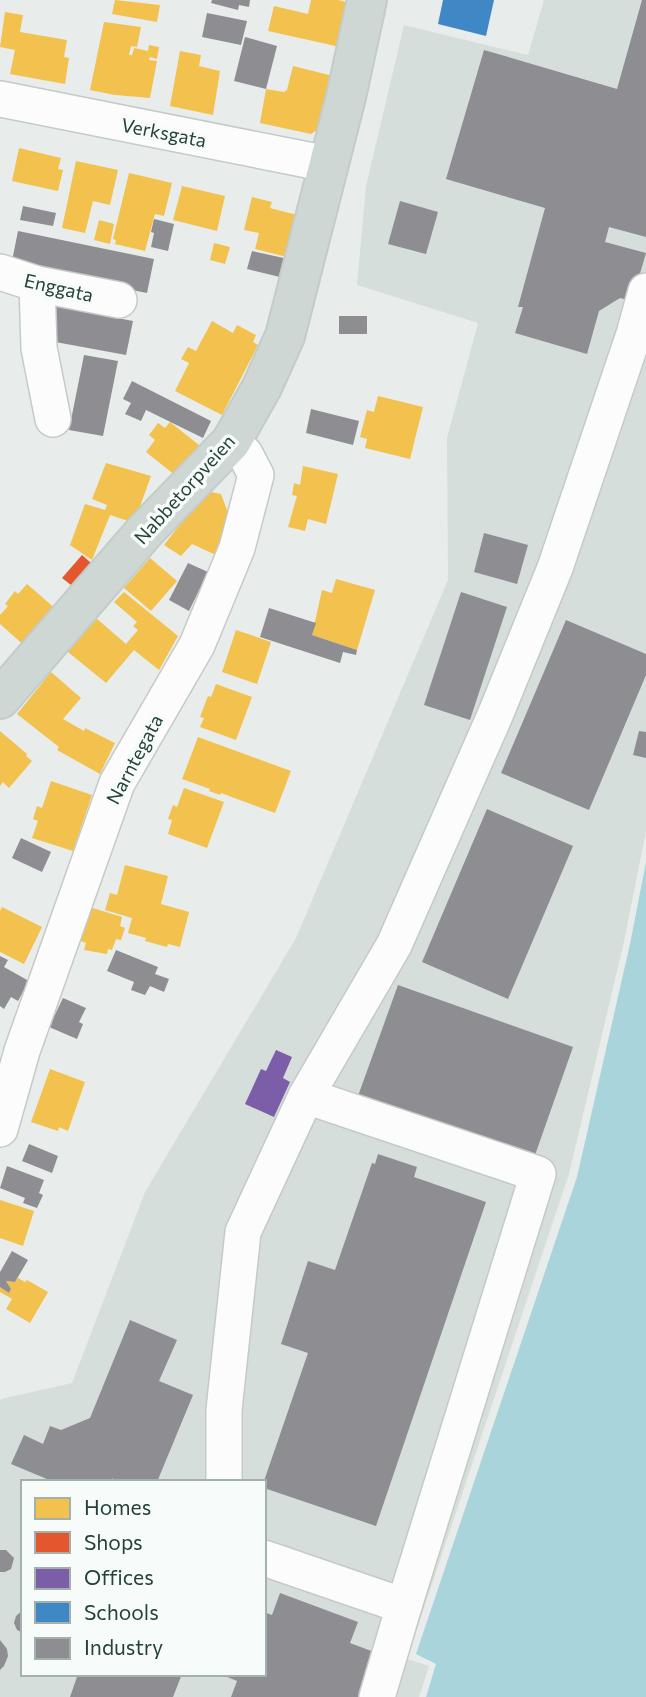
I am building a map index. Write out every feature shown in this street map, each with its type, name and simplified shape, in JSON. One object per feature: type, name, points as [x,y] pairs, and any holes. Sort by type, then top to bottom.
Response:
[{"type":"main road","name":"Nabbetorpveien","points":[[0,699],[145,531],[231,442],[262,387],[285,335],[346,97],[367,0]]},
{"type":"street","name":"Verksgata","points":[[0,99],[328,164]]},
{"type":"street","name":"Enggata","points":[[0,272],[37,284],[119,300]]},
{"type":"street","points":[[37,284],[39,348],[53,419]]},
{"type":"street","points":[[224,1480],[224,1410],[243,1232],[306,1096],[394,945],[496,713],[555,568],[646,292]]},
{"type":"street","name":"Narntegata","points":[[0,1129],[22,1051],[117,783],[197,645],[237,548],[256,475],[245,454],[231,442]]},
{"type":"street","points":[[306,1096],[537,1174],[377,1697]]},
{"type":"street","points":[[266,1559],[404,1606]]},
{"type":"shaded area","points":[[544,0],[646,0],[646,831],[623,946],[569,1174],[407,1659],[429,1666],[419,1697],[0,1697],[1,1399],[72,1383],[145,1192],[296,938],[448,580],[447,438],[478,323],[357,285],[366,186],[404,25],[528,55]]},
{"type":"water","points":[[646,862],[646,1697],[426,1697],[436,1664],[416,1654],[577,1177]]},
{"type":"building: Homes","points":[[115,0],[160,5],[157,22],[112,14]]},
{"type":"building: Homes","points":[[311,0],[350,3],[340,47],[268,31],[274,6],[308,14]]},
{"type":"building: Homes","points":[[5,12],[23,15],[20,32],[67,40],[64,57],[69,58],[65,84],[10,74],[15,50],[0,47]]},
{"type":"building: Homes","points":[[104,22],[141,27],[137,47],[131,46],[129,55],[132,55],[134,48],[148,51],[149,45],[159,47],[157,59],[150,57],[149,60],[157,61],[150,98],[90,90]]},
{"type":"building: Homes","points":[[180,51],[201,55],[199,66],[220,71],[213,115],[170,106]]},
{"type":"building: Homes","points":[[293,66],[333,76],[323,126],[311,134],[260,123],[266,89],[284,92],[287,90]]},
{"type":"building: Homes","points":[[19,148],[61,158],[58,169],[63,170],[58,191],[12,181]]},
{"type":"building: Homes","points":[[76,161],[118,170],[110,205],[93,201],[85,233],[62,228]]},
{"type":"building: Homes","points":[[129,173],[172,183],[164,216],[155,214],[145,251],[115,244],[116,240],[113,239]]},
{"type":"building: Homes","points":[[182,186],[225,196],[217,231],[173,220]]},
{"type":"building: Homes","points":[[252,197],[272,202],[270,208],[301,216],[291,258],[255,249],[259,233],[244,230]]},
{"type":"building: Homes","points":[[99,220],[114,224],[110,244],[94,240]]},
{"type":"building: Homes","points":[[214,243],[230,247],[225,264],[210,260]]},
{"type":"building: Homes","points":[[212,321],[233,333],[237,325],[256,335],[253,342],[258,345],[222,415],[175,391],[189,363],[181,359],[188,347],[196,351]]},
{"type":"building: Homes","points":[[378,396],[423,407],[410,459],[365,448],[367,439],[360,437],[367,410],[374,412]]},
{"type":"building: Homes","points":[[170,422],[199,445],[176,476],[146,452],[155,440],[149,435],[158,423],[165,428]]},
{"type":"building: Homes","points":[[106,463],[151,476],[134,523],[110,515],[92,560],[70,545],[85,504],[105,510],[107,505],[92,499]]},
{"type":"building: Homes","points":[[303,466],[338,474],[326,524],[308,519],[305,531],[288,527],[297,496],[292,495],[294,483],[300,485]]},
{"type":"building: Homes","points":[[206,491],[221,494],[232,523],[218,556],[192,544],[181,556],[164,545]]},
{"type":"building: Homes","points":[[150,558],[177,581],[151,611],[124,588]]},
{"type":"building: Homes","points":[[336,579],[375,590],[357,650],[312,635],[322,590],[332,593]]},
{"type":"building: Homes","points":[[27,584],[58,611],[26,647],[0,624],[0,615],[15,591],[18,594]]},
{"type":"building: Homes","points":[[124,592],[178,636],[159,670],[134,650],[106,683],[68,652],[96,618],[126,644],[138,630],[133,626],[137,622],[114,602]]},
{"type":"building: Homes","points":[[236,630],[271,642],[257,684],[222,672]]},
{"type":"building: Homes","points":[[51,672],[81,698],[63,719],[115,743],[100,774],[57,750],[59,747],[17,714]]},
{"type":"building: Homes","points":[[216,684],[252,697],[236,740],[200,727],[204,718],[200,717]]},
{"type":"building: Homes","points":[[0,731],[32,761],[9,788],[3,782],[0,786]]},
{"type":"building: Homes","points":[[198,737],[291,771],[275,813],[182,779]]},
{"type":"building: Homes","points":[[51,781],[92,795],[73,851],[32,838],[38,821],[33,819],[37,806],[42,808]]},
{"type":"building: Homes","points":[[184,788],[224,802],[207,848],[168,834],[172,820],[168,819],[173,805],[177,807]]},
{"type":"building: Homes","points":[[125,865],[168,876],[161,904],[189,912],[180,947],[168,944],[167,947],[128,933],[132,918],[105,910],[110,893],[117,895]]},
{"type":"building: Homes","points":[[83,905],[122,917],[120,926],[125,928],[121,940],[116,939],[112,950],[108,949],[107,954],[84,950],[86,943],[73,938]]},
{"type":"building: Homes","points":[[2,907],[42,927],[24,964],[0,952]]},
{"type":"building: Homes","points":[[50,1069],[85,1082],[68,1131],[59,1127],[58,1131],[31,1122]]},
{"type":"building: Homes","points":[[0,1200],[34,1211],[23,1246],[0,1238]]},
{"type":"building: Homes","points":[[18,1278],[48,1292],[30,1323],[6,1309],[12,1299],[0,1292],[0,1287],[9,1293],[11,1289],[6,1281],[15,1282]]},
{"type":"building: Shops","points":[[82,555],[91,563],[71,585],[62,578]]},
{"type":"building: Offices","points":[[276,1050],[292,1057],[283,1078],[290,1082],[274,1117],[245,1104],[261,1069],[266,1071]]},
{"type":"building: Schools","points":[[443,0],[494,0],[486,36],[438,24]]},
{"type":"building: Industry","points":[[212,0],[250,0],[249,7],[239,5],[238,10],[211,3]]},
{"type":"building: Industry","points":[[642,0],[646,0],[646,237],[609,227],[605,242],[646,253],[632,301],[620,298],[599,311],[587,354],[515,333],[523,307],[518,307],[545,208],[446,179],[484,50],[617,89]]},
{"type":"building: Industry","points":[[207,13],[247,21],[241,45],[202,37]]},
{"type":"building: Industry","points":[[245,37],[277,46],[266,89],[234,81]]},
{"type":"building: Industry","points":[[400,201],[438,212],[426,254],[388,244]]},
{"type":"building: Industry","points":[[23,206],[56,213],[53,226],[20,220]]},
{"type":"building: Industry","points":[[154,219],[174,224],[168,251],[151,247]]},
{"type":"building: Industry","points":[[18,231],[154,259],[147,293],[11,266]]},
{"type":"building: Industry","points":[[252,251],[288,259],[284,278],[247,269]]},
{"type":"building: Industry","points":[[56,306],[133,321],[126,355],[50,341]]},
{"type":"building: Industry","points":[[339,316],[367,316],[367,334],[339,334]]},
{"type":"building: Industry","points":[[84,355],[118,361],[103,436],[69,430]]},
{"type":"building: Industry","points":[[132,381],[211,421],[203,438],[146,410],[141,421],[125,414],[131,403],[123,399]]},
{"type":"building: Industry","points":[[311,409],[359,421],[353,445],[306,433]]},
{"type":"building: Industry","points":[[484,533],[528,545],[517,584],[474,572]]},
{"type":"building: Industry","points":[[188,563],[208,572],[189,611],[169,600]]},
{"type":"building: Industry","points":[[461,592],[507,607],[470,720],[424,705]]},
{"type":"building: Industry","points":[[269,608],[316,623],[312,635],[357,650],[356,655],[343,652],[340,663],[260,637]]},
{"type":"building: Industry","points":[[566,620],[646,654],[646,675],[589,810],[501,773]]},
{"type":"building: Industry","points":[[639,731],[646,732],[646,758],[633,755]]},
{"type":"building: Industry","points":[[487,809],[573,846],[508,999],[422,962]]},
{"type":"building: Industry","points":[[21,838],[51,852],[42,872],[12,858]]},
{"type":"building: Industry","points":[[116,950],[158,967],[155,974],[169,979],[164,992],[150,986],[145,995],[131,990],[134,982],[107,971]]},
{"type":"building: Industry","points":[[0,956],[8,960],[4,967],[29,981],[18,1001],[11,997],[4,1009],[0,1006]]},
{"type":"building: Industry","points":[[398,985],[573,1047],[534,1158],[358,1096]]},
{"type":"building: Industry","points":[[63,998],[86,1008],[79,1022],[83,1024],[77,1039],[49,1027]]},
{"type":"building: Industry","points":[[29,1144],[58,1156],[52,1173],[22,1161]]},
{"type":"building: Industry","points":[[378,1154],[417,1167],[414,1177],[486,1202],[376,1526],[266,1489],[264,1480],[308,1353],[281,1344],[308,1261],[335,1270],[372,1163],[375,1164]]},
{"type":"building: Industry","points":[[7,1166],[44,1180],[39,1193],[43,1195],[37,1208],[23,1203],[25,1198],[0,1188]]},
{"type":"building: Industry","points":[[12,1251],[28,1260],[15,1282],[6,1281],[11,1289],[9,1293],[0,1287],[0,1272]]},
{"type":"building: Industry","points":[[130,1320],[177,1340],[159,1381],[193,1395],[158,1480],[49,1480],[11,1464],[24,1435],[43,1444],[50,1426],[61,1430],[90,1418]]},
{"type":"building: Industry","points":[[0,1550],[6,1550],[14,1558],[11,1569],[5,1572],[0,1572]]},
{"type":"building: Industry","points":[[280,1593],[358,1622],[350,1643],[374,1652],[358,1697],[231,1697],[237,1681],[225,1676],[266,1676],[266,1613],[272,1615]]},
{"type":"building: Industry","points":[[21,1612],[21,1632],[14,1623]]},
{"type":"building: Industry","points":[[0,1640],[7,1649],[8,1656],[0,1670]]},
{"type":"building: Industry","points":[[77,1676],[181,1676],[173,1697],[70,1697]]}]
